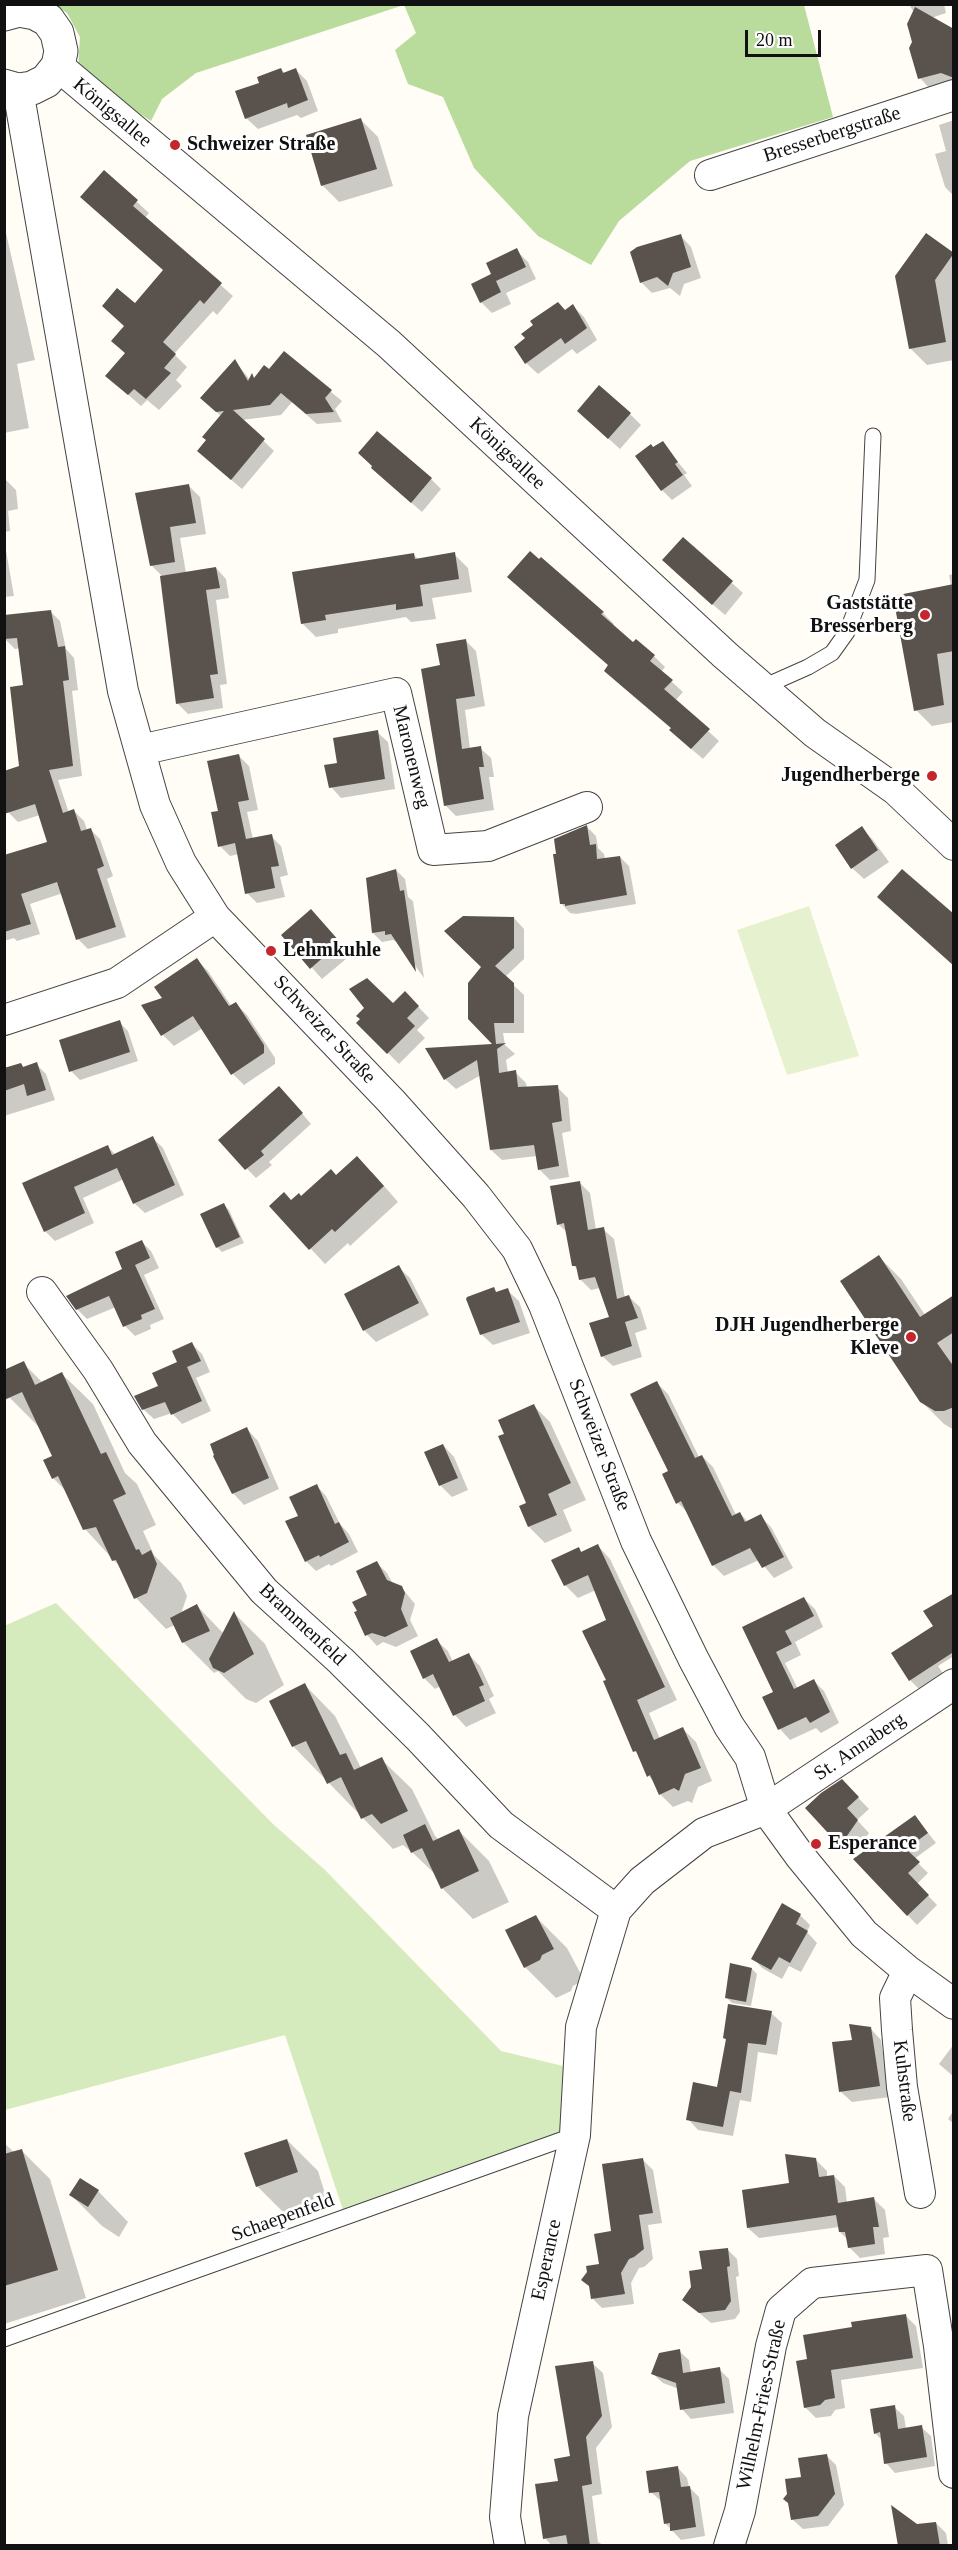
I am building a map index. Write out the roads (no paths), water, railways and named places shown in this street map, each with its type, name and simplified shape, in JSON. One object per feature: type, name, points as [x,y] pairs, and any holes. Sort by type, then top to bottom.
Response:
[{"type":"street","name":"Königsallee","points":[[11,88],[32,88],[46,81],[58,66],[61,51],[57,33],[48,20],[35,13],[14,10]]},
{"type":"street","name":"Königsallee","points":[[58,66],[389,344],[724,655],[815,733],[896,790],[954,844]]},
{"type":"street","name":"Schweizer Straße","points":[[11,88],[123,691],[155,806],[180,863],[215,917],[391,1101],[476,1196],[517,1249],[544,1305],[636,1541],[693,1658],[729,1726],[750,1757],[766,1809],[800,1856],[864,1934],[908,1971],[954,2004]]},
{"type":"street","name":"Bresserbergstraße","points":[[710,175],[954,95]]},
{"type":"street","name":"Maronenweg","points":[[140,750],[396,693],[433,850],[488,846],[587,807]]},
{"type":"street","points":[[4,1020],[117,983],[215,917]]},
{"type":"street","name":"Brammenfeld","points":[[42,1292],[98,1370],[142,1443],[264,1591],[349,1668],[501,1825],[616,1910]]},
{"type":"street","name":"St. Annaberg","points":[[766,1809],[954,1684]]},
{"type":"street","name":"Esperance","points":[[510,2546],[505,2517],[513,2416],[575,2136],[581,2027],[616,1910],[642,1881],[704,1833],[766,1809]]},
{"type":"street","name":"Kuhstraße","points":[[908,1971],[895,1998],[902,2087],[920,2193]]},
{"type":"street","name":"Wilhelm-Fries-Straße","points":[[729,2546],[740,2511],[771,2346],[781,2310],[812,2283],[927,2270],[939,2346],[954,2473]]},
{"type":"lane","points":[[763,687],[808,667],[832,653],[847,632],[867,580],[873,436]]},
{"type":"lane","name":"Schaepenfeld","points":[[4,2340],[575,2136]]},
{"type":"place","name":"Schweizer Straße","points":[[175,145]]},
{"type":"place","name":"Gaststätte Bresserberg","points":[[925,615]]},
{"type":"place","name":"Jugendherberge","points":[[932,776]]},
{"type":"place","name":"Lehmkuhle","points":[[271,951]]},
{"type":"place","name":"DJH Jugendherberge Kleve","points":[[911,1337]]},
{"type":"place","name":"Esperance","points":[[816,1844]]}]
